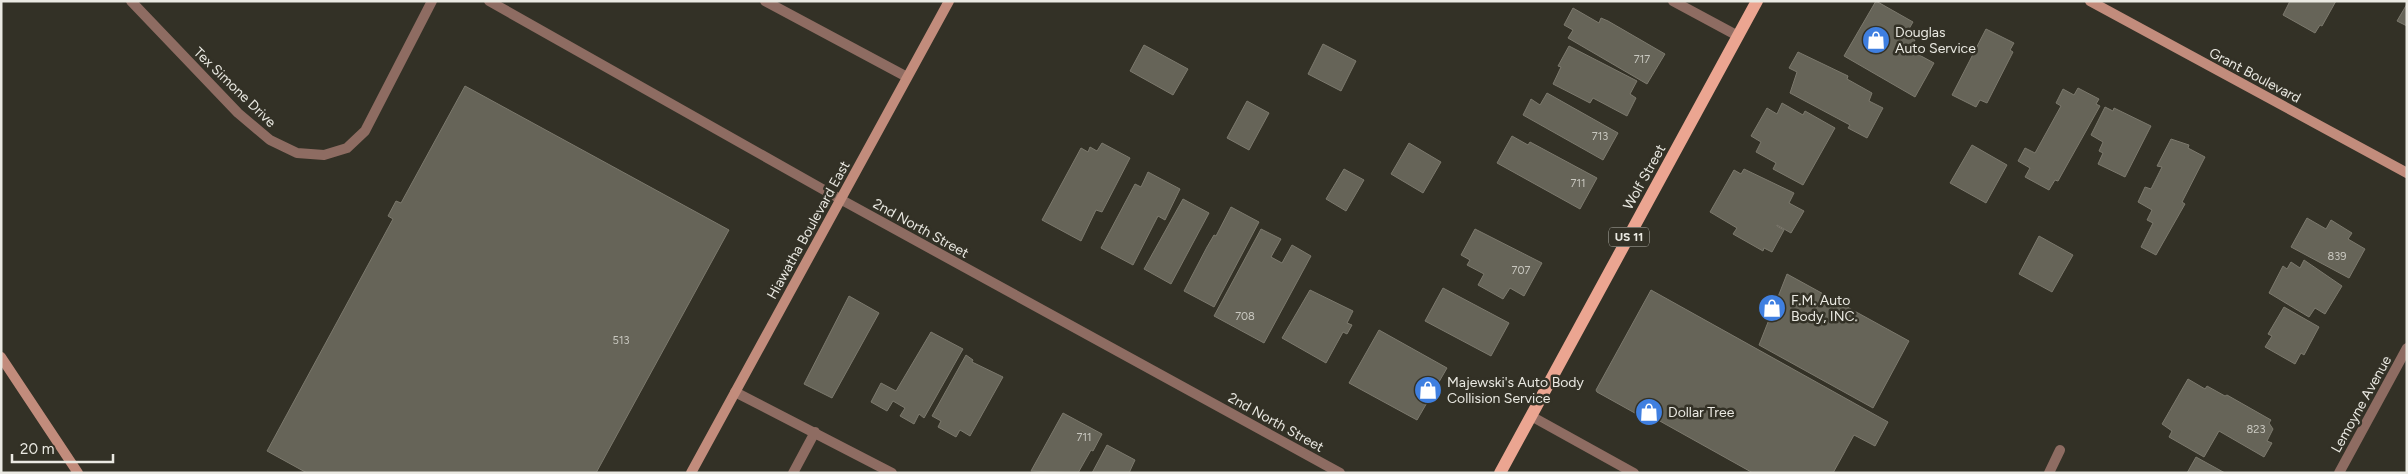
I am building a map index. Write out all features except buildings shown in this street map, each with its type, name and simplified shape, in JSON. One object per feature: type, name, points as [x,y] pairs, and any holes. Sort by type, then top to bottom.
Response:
[{"type":"main road","name":"Wolf Street","points":[[1500,473],[1757,1]]},
{"type":"street","name":"Tex Simone Drive","points":[[131,1],[238,113],[270,140],[297,153],[324,154],[346,148],[365,131],[432,1]]},
{"type":"street","points":[[765,1],[908,77]]},
{"type":"street","name":"Hiawatha Boulevard East","points":[[691,473],[949,1]]},
{"type":"street","points":[[1673,1],[1738,36]]},
{"type":"street","name":"Grant Boulevard","points":[[2090,1],[2407,173]]},
{"type":"street","name":"2nd North Street","points":[[490,2],[840,200],[1340,473]]},
{"type":"street","name":"Lemoyne Avenue","points":[[2339,473],[2407,348]]},
{"type":"street","points":[[1,357],[78,473]]},
{"type":"street","points":[[735,392],[892,473]]},
{"type":"street","points":[[1531,416],[1634,473]]},
{"type":"street","points":[[793,473],[815,432]]},
{"type":"street","points":[[2049,473],[2060,450]]},
{"type":"place","name":"Douglas Auto Service","points":[[1876,40]]},
{"type":"place","name":"F.M. Auto Body, INC.","points":[[1772,308]]},
{"type":"place","name":"Majewski's Auto Body Collision Service","points":[[1428,390]]},
{"type":"place","name":"Dollar Tree","points":[[1649,412]]}]
